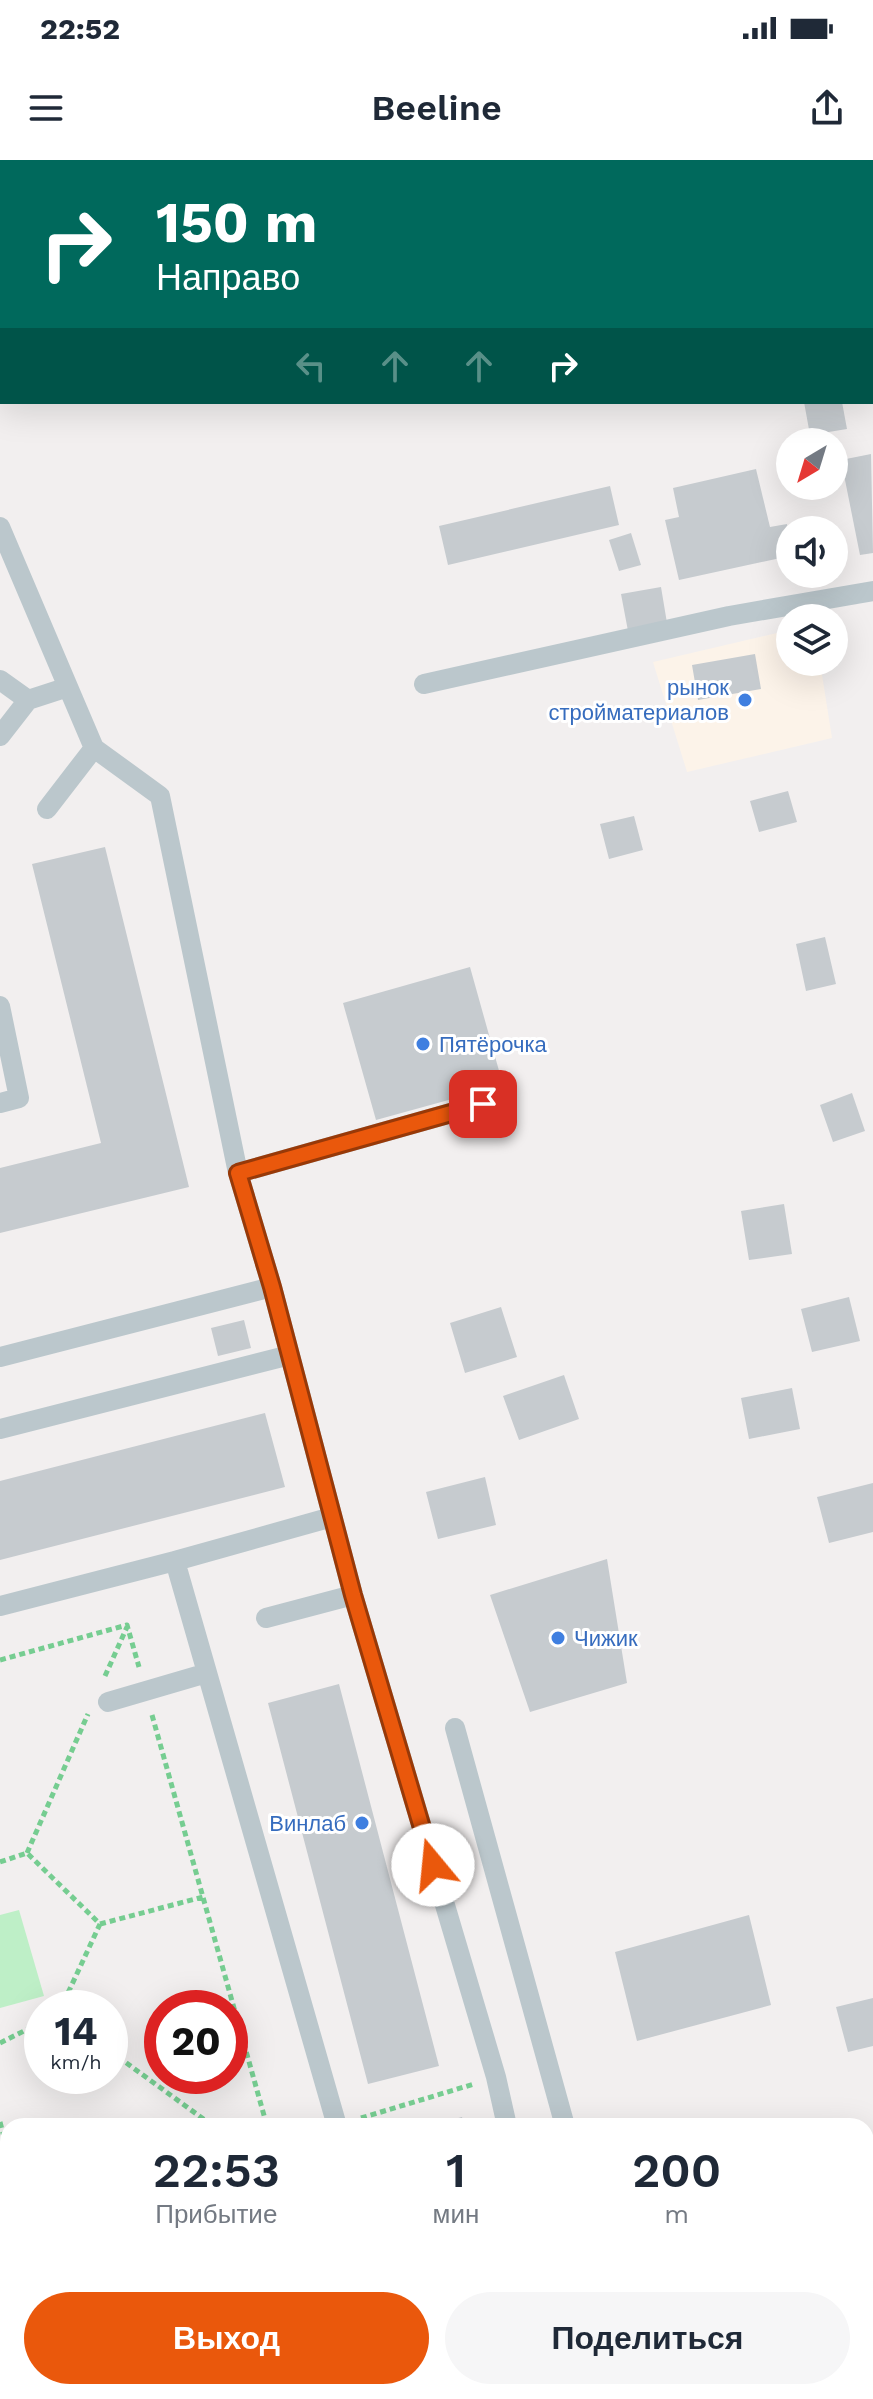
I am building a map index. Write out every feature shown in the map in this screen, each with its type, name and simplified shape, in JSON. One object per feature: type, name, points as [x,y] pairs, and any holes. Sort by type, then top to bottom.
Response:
[{"type":"lane","points":[[0,527],[94,748],[160,796],[238,1173],[272,1287],[353,1595],[496,2077],[505,2118]]},
{"type":"lane","points":[[424,684],[729,616],[873,591]]},
{"type":"lane","points":[[0,680],[28,700]]},
{"type":"lane","points":[[0,736],[28,700],[68,687]]},
{"type":"lane","points":[[47,809],[94,748]]},
{"type":"lane","points":[[0,1006],[19,1098],[0,1103]]},
{"type":"lane","points":[[238,1173],[483,1104]]},
{"type":"lane","points":[[0,1357],[272,1287]]},
{"type":"lane","points":[[0,1429],[290,1355]]},
{"type":"lane","points":[[0,1606],[332,1517]]},
{"type":"lane","points":[[175,1561],[335,2118]]},
{"type":"lane","points":[[266,1618],[353,1595]]},
{"type":"lane","points":[[100,1698],[207,1673]]},
{"type":"lane","points":[[455,1728],[563,2118]]},
{"type":"path","points":[[0,1660],[127,1625]]},
{"type":"path","points":[[127,1625],[140,1671]]},
{"type":"path","points":[[0,1862],[27,1853],[100,1698],[127,1625]]},
{"type":"path","points":[[148,1701],[265,2118]]},
{"type":"path","points":[[27,1853],[100,1924]]},
{"type":"path","points":[[100,1924],[203,1897]]},
{"type":"path","points":[[69,1990],[100,1924]]},
{"type":"path","points":[[0,2043],[24,2031]]},
{"type":"path","points":[[128,2064],[202,2118]]},
{"type":"path","points":[[360,2118],[496,2077]]},
{"type":"shaded area","name":"рынок стройматериалов","points":[[776,633],[776,676],[822,676],[832,738],[687,772],[653,662]]},
{"type":"green space","points":[[19,1910],[42,1990],[24,1990],[24,2001],[0,2008],[0,1915]]},
{"type":"building","points":[[804,404],[842,404],[847,428],[809,428]]},
{"type":"building","points":[[871,454],[873,553],[860,555],[848,495],[848,459]]},
{"type":"building","points":[[756,469],[770,527],[776,526],[776,559],[679,580],[665,520],[679,517],[673,488]]},
{"type":"building","points":[[610,486],[619,525],[448,565],[439,526]]},
{"type":"building","points":[[631,533],[641,565],[619,571],[609,540]]},
{"type":"building","points":[[661,587],[667,623],[628,631],[621,594]]},
{"type":"building","points":[[755,654],[761,689],[698,700],[692,665]]},
{"type":"building","points":[[788,791],[797,822],[759,832],[750,801]]},
{"type":"building","points":[[634,816],[643,850],[609,859],[600,824]]},
{"type":"building","points":[[105,847],[189,1187],[0,1233],[0,1168],[101,1143],[32,864]]},
{"type":"building","points":[[825,937],[836,984],[806,991],[796,944]]},
{"type":"building","name":"Пятёрочка","points":[[470,967],[503,1085],[376,1120],[343,1003]]},
{"type":"building","points":[[852,1093],[865,1131],[833,1142],[820,1105]]},
{"type":"building","points":[[784,1204],[792,1254],[749,1260],[741,1211]]},
{"type":"building","points":[[849,1297],[860,1341],[812,1352],[801,1309]]},
{"type":"building","points":[[501,1307],[517,1357],[465,1373],[450,1323]]},
{"type":"building","points":[[244,1320],[251,1348],[218,1356],[211,1328]]},
{"type":"building","points":[[564,1375],[579,1419],[519,1440],[503,1396]]},
{"type":"building","points":[[792,1388],[800,1429],[749,1439],[741,1398]]},
{"type":"building","points":[[265,1413],[285,1487],[0,1560],[0,1481]]},
{"type":"building","points":[[485,1477],[496,1525],[438,1539],[426,1492]]},
{"type":"building","points":[[873,1483],[873,1532],[829,1543],[817,1497]]},
{"type":"building","points":[[607,1559],[627,1683],[530,1712],[490,1595]]},
{"type":"building","points":[[339,1684],[439,2066],[368,2084],[268,1703]]},
{"type":"building","points":[[749,1915],[771,2005],[637,2041],[615,1952]]},
{"type":"building","points":[[873,1998],[873,2046],[848,2052],[836,2007]]},
{"type":"place","name":"рынок стройматериалов","points":[[745,700]]},
{"type":"place","name":"Пятёрочка","points":[[423,1044]]},
{"type":"place","name":"Чижик","points":[[558,1638]]},
{"type":"place","name":"Винлаб","points":[[362,1823]]},
{"type":"route","points":[[433,1865],[353,1595],[272,1287],[238,1173],[483,1104]]}]
